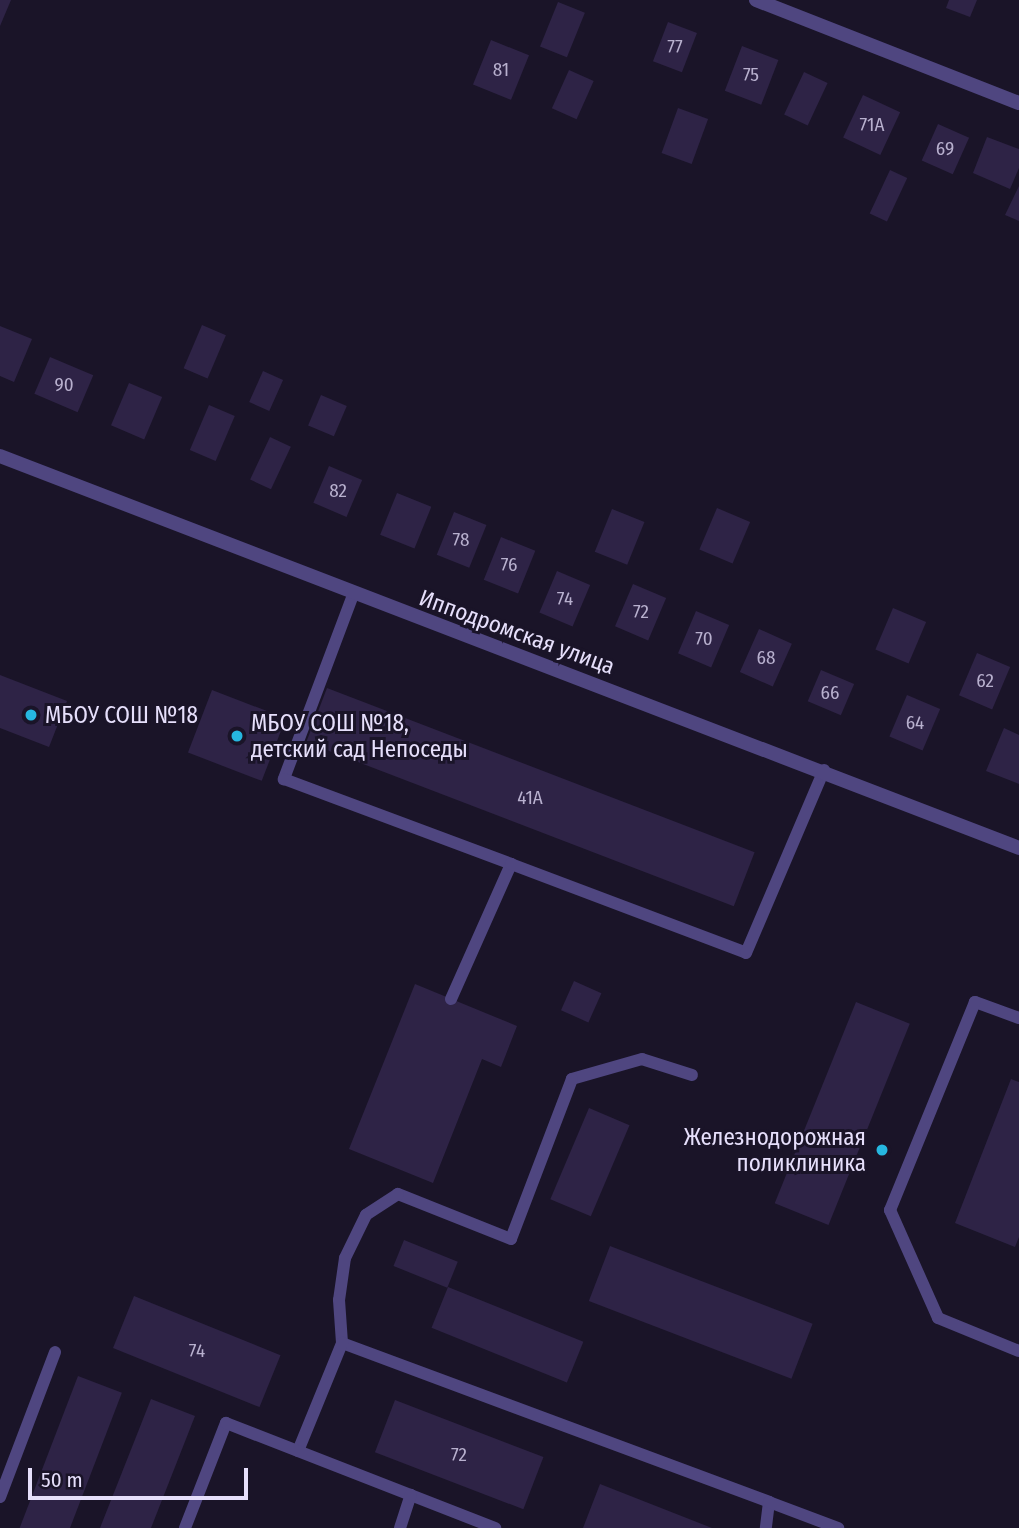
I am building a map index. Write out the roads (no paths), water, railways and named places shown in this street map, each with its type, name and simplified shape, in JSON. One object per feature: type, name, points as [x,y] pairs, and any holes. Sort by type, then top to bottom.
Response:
[{"type":"street","points":[[756,0],[1019,103]]},
{"type":"street","name":"Ипподромская улица","points":[[0,456],[353,595],[824,770],[1019,848]]},
{"type":"lane","points":[[353,595],[284,779],[746,953],[824,770]]},
{"type":"lane","points":[[451,999],[511,864]]},
{"type":"lane","points":[[1019,1018],[975,1002],[890,1210],[938,1318],[1019,1350]]},
{"type":"lane","points":[[298,1451],[342,1343],[339,1300],[345,1258],[366,1215],[398,1194],[511,1239],[572,1079],[642,1059],[692,1075]]},
{"type":"lane","points":[[342,1343],[838,1528]]},
{"type":"lane","points":[[0,1497],[55,1352]]},
{"type":"lane","points":[[185,1528],[226,1423],[495,1528]]},
{"type":"lane","points":[[400,1528],[411,1495]]},
{"type":"lane","points":[[766,1528],[769,1502]]},
{"type":"place","name":"МБОУ СОШ №18","points":[[31,715]]},
{"type":"place","name":"МБОУ СОШ №18, детский сад Непоседы","points":[[237,736]]},
{"type":"place","name":"Железнодорожная поликлиника","points":[[882,1150]]}]
